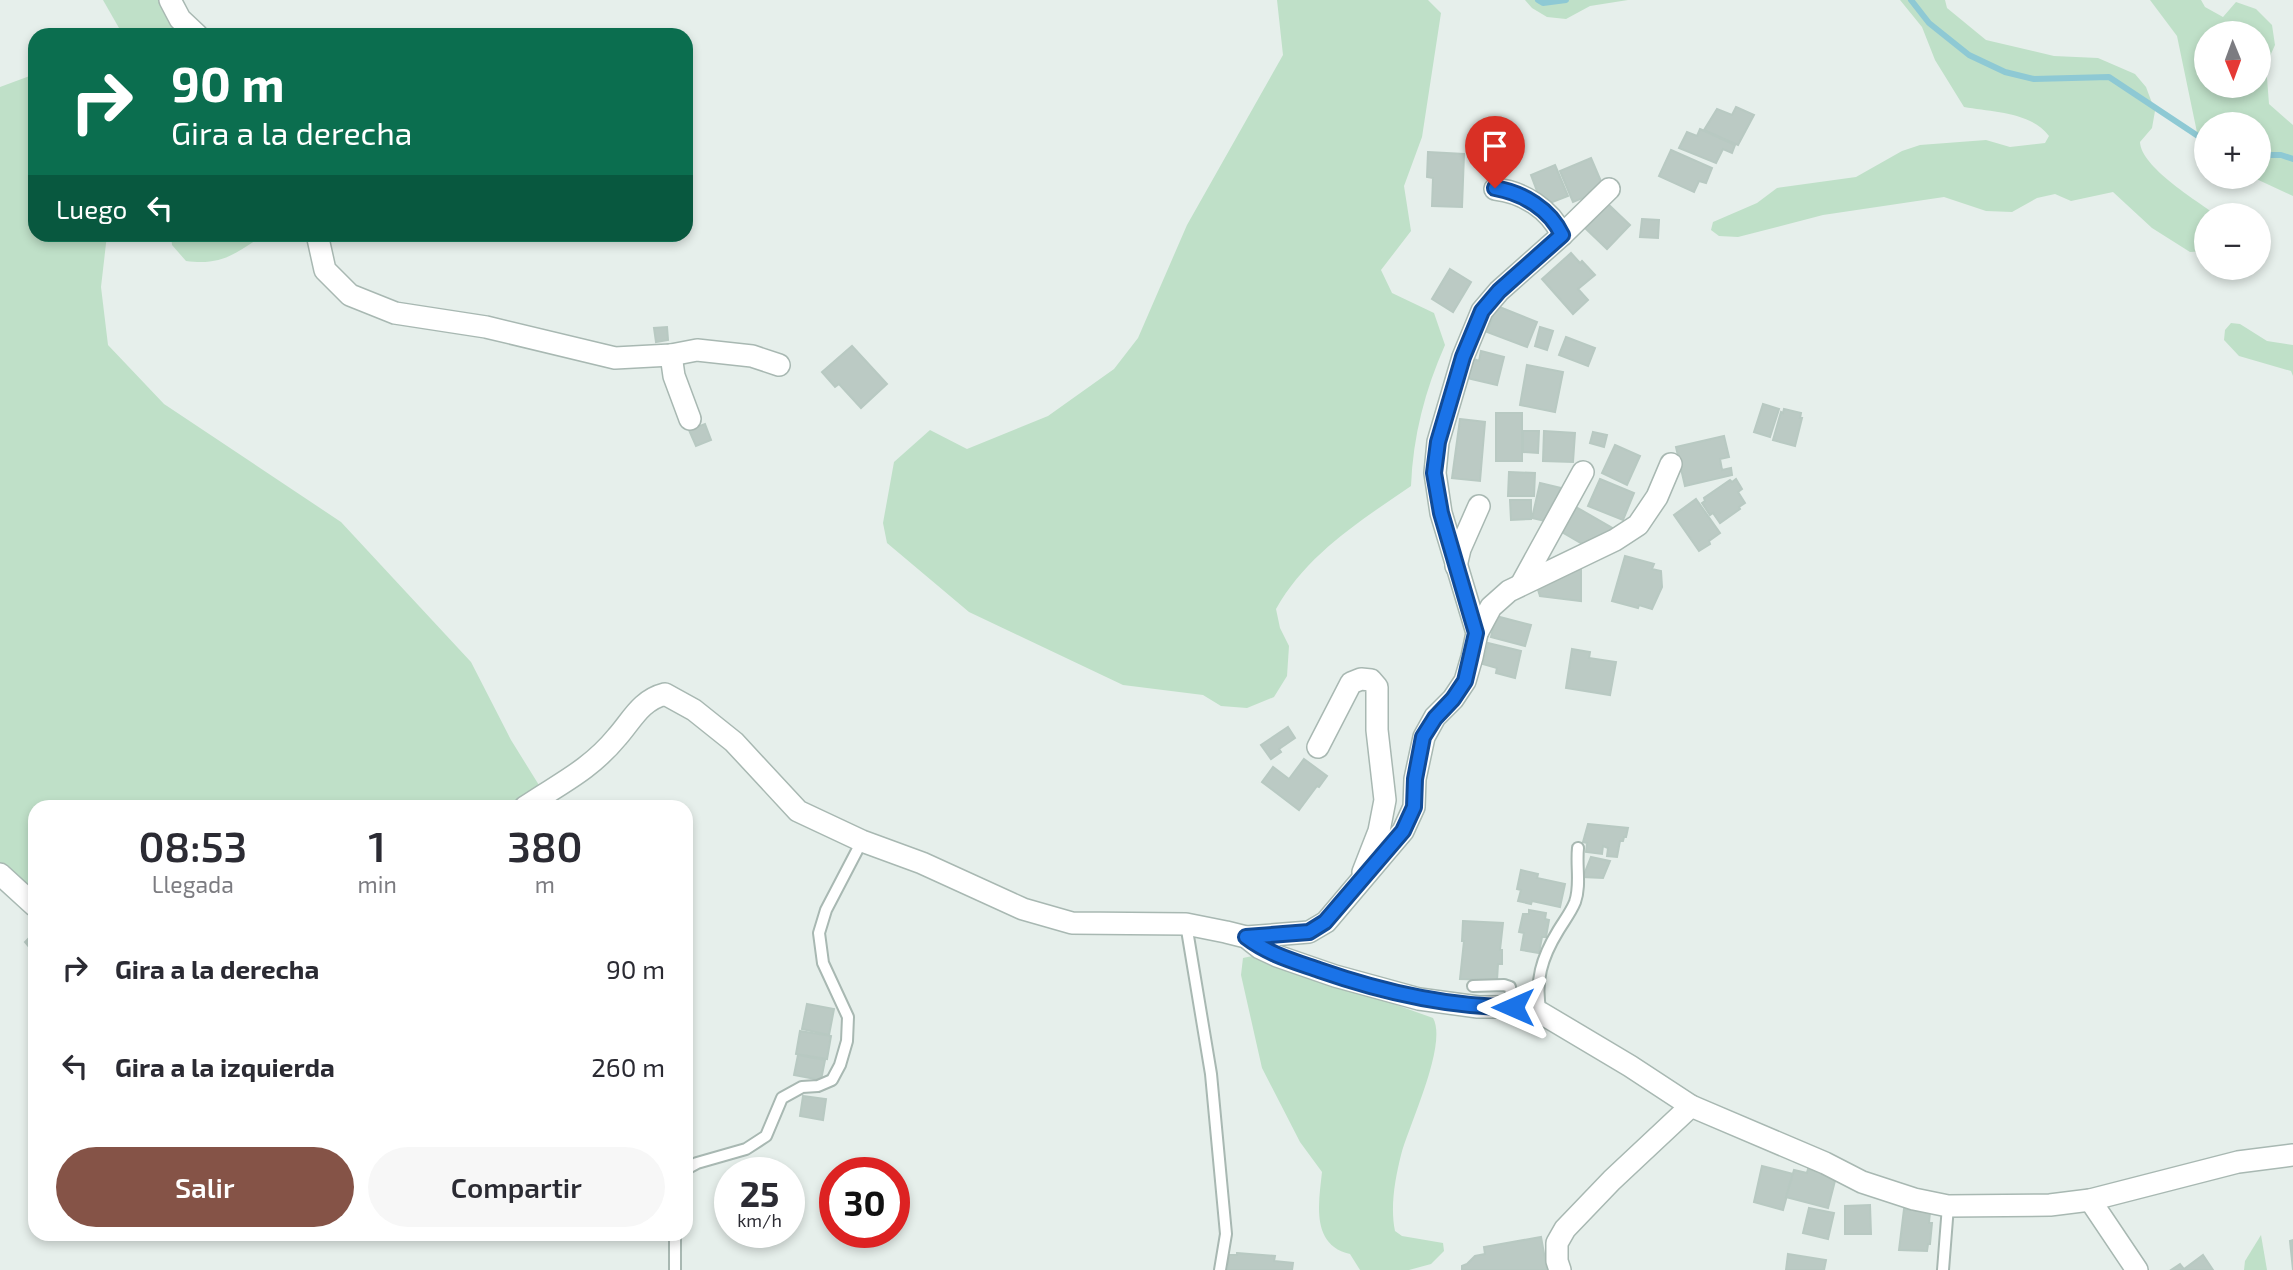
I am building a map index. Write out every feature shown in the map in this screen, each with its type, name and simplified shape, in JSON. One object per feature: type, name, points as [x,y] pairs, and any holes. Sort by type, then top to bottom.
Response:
[{"type":"street","points":[[170,0],[180,19],[190,28]]},
{"type":"street","points":[[1495,188],[1535,203],[1557,224],[1562,235]]},
{"type":"street","points":[[1476,633],[1455,568],[1434,473],[1438,442],[1463,357],[1482,311],[1499,291],[1609,189]]},
{"type":"street","points":[[319,242],[325,270],[350,295],[395,313],[486,327],[615,358],[671,355],[697,350],[752,356],[779,365]]},
{"type":"street","points":[[671,355],[674,376],[690,419]]},
{"type":"street","points":[[536,800],[583,771],[618,737],[636,712],[646,703],[665,694],[694,710],[734,742],[798,810],[862,841],[922,863],[1023,909],[1058,920],[1112,925],[1186,924],[1246,937],[1309,932],[1325,922],[1403,831],[1414,807],[1415,779],[1423,737],[1465,681],[1476,633],[1491,607],[1522,583],[1615,540],[1638,525],[1657,498],[1671,464]]},
{"type":"street","points":[[1522,583],[1583,472]]},
{"type":"street","points":[[1455,568],[1460,549],[1479,506]]},
{"type":"street","points":[[1318,747],[1352,683],[1361,679],[1371,680],[1377,687],[1377,730],[1385,800],[1379,831],[1361,880]]},
{"type":"street","points":[[0,874],[28,900]]},
{"type":"street","points":[[1246,937],[1277,956],[1335,976],[1419,999],[1478,1007],[1513,1007],[1541,1013],[1691,1106],[1825,1163],[1862,1182],[1914,1199],[1948,1206],[2024,1206],[2090,1200],[2238,1162],[2293,1155]]},
{"type":"street","points":[[1560,1270],[1557,1243],[1565,1229],[1612,1180],[1691,1106]]},
{"type":"street","points":[[2090,1200],[2137,1270]]},
{"type":"lane","points":[[693,1165],[746,1149],[766,1136],[782,1098],[802,1087],[818,1086],[832,1080],[840,1065],[847,1041],[848,1017],[823,963],[819,933],[826,910],[862,841]]},
{"type":"lane","points":[[1541,1013],[1537,996],[1539,976],[1548,948],[1576,900],[1579,878],[1577,848]]},
{"type":"lane","points":[[1186,924],[1211,1074],[1226,1234],[1220,1270]]},
{"type":"lane","points":[[1473,986],[1510,987],[1513,1007]]},
{"type":"lane","points":[[1943,1270],[1948,1206]]},
{"type":"lane","points":[[675,1241],[675,1270]]},
{"type":"green space","points":[[103,0],[172,0],[196,28],[119,28]]},
{"type":"green space","points":[[1277,0],[1428,0],[1441,13],[1422,137],[1404,186],[1411,231],[1381,270],[1392,293],[1434,313],[1445,345],[1421,414],[1414,449],[1411,486],[1336,540],[1289,589],[1276,609],[1280,628],[1289,646],[1287,676],[1274,697],[1247,708],[1221,706],[1203,695],[1123,685],[969,612],[887,543],[883,523],[894,462],[930,430],[967,449],[1048,416],[1114,369],[1138,338],[1187,225],[1283,55]]},
{"type":"green space","points":[[1525,0],[1628,0],[1590,6],[1566,19],[1547,17]]},
{"type":"green space","points":[[1900,0],[1945,0],[1947,8],[1986,40],[2054,56],[2098,58],[2135,74],[2146,87],[2155,111],[2152,128],[2140,142],[2143,152],[2159,172],[2200,203],[2194,203],[2194,252],[2190,252],[2152,228],[2113,192],[2071,201],[2055,194],[2037,198],[2012,212],[1986,211],[1944,197],[1823,215],[1738,237],[1719,236],[1711,230],[1713,222],[1757,203],[1777,188],[1856,177],[1902,151],[1920,145],[1986,140],[2010,147],[2045,143],[2049,136],[2032,122],[2010,114],[1964,107],[1935,60],[1922,27]]},
{"type":"green space","points":[[2150,0],[2201,0],[2205,7],[2223,17],[2236,2],[2256,9],[2268,21],[2194,21],[2194,98],[2269,98],[2269,104],[2293,125],[2293,196],[2271,186],[2271,112],[2194,112],[2194,118],[2177,36]]},
{"type":"green space","points":[[2272,25],[2275,45],[2272,52]]},
{"type":"green space","points":[[28,77],[28,242],[106,242],[101,287],[108,345],[164,404],[341,522],[471,662],[511,740],[542,790],[528,800],[28,800],[28,890],[0,867],[0,87]]},
{"type":"green space","points":[[172,242],[253,242],[228,257],[209,262],[186,261]]},
{"type":"green space","points":[[2231,323],[2240,324],[2267,341],[2293,345],[2293,376],[2291,371],[2239,356],[2224,340],[2225,330]]},
{"type":"green space","points":[[1257,955],[1433,1018],[1436,1030],[1432,1065],[1401,1155],[1393,1203],[1395,1231],[1402,1236],[1443,1243],[1444,1251],[1431,1264],[1409,1270],[1360,1270],[1350,1254],[1337,1249],[1328,1241],[1320,1220],[1322,1172],[1300,1142],[1262,1068],[1241,975],[1243,958]]},
{"type":"green space","points":[[2261,1235],[2267,1270],[2244,1270],[2245,1261]]},
{"type":"building","points":[[1736,107],[1754,115],[1738,145],[1704,130],[1717,109],[1732,115]]},
{"type":"building","points":[[1700,129],[1735,145],[1732,153],[1723,149],[1716,163],[1679,148],[1687,132],[1697,136]]},
{"type":"building","points":[[1671,150],[1712,168],[1706,183],[1699,181],[1694,192],[1659,176]]},
{"type":"building","points":[[1428,152],[1464,154],[1462,207],[1432,206],[1433,178],[1427,177]]},
{"type":"building","points":[[1591,158],[1603,186],[1573,202],[1560,171]]},
{"type":"building","points":[[1555,165],[1568,196],[1550,203],[1540,199],[1531,175]]},
{"type":"building","points":[[1608,204],[1630,225],[1607,249],[1585,228]]},
{"type":"building","points":[[1642,219],[1659,220],[1658,238],[1640,237]]},
{"type":"building","points":[[1571,253],[1595,275],[1578,289],[1588,300],[1573,314],[1542,279]]},
{"type":"building","points":[[1450,269],[1471,282],[1453,312],[1432,299]]},
{"type":"building","points":[[1497,306],[1537,322],[1527,347],[1487,332]]},
{"type":"building","points":[[667,327],[668,340],[656,342],[654,328]]},
{"type":"building","points":[[1540,327],[1553,331],[1547,350],[1535,346]]},
{"type":"building","points":[[1566,337],[1595,348],[1588,366],[1559,355]]},
{"type":"building","points":[[852,346],[887,384],[861,408],[839,384],[835,387],[822,372]]},
{"type":"building","points":[[1481,351],[1504,357],[1497,385],[1467,378],[1471,364],[1474,359],[1479,361]]},
{"type":"building","points":[[1527,365],[1563,372],[1555,412],[1520,405]]},
{"type":"building","points":[[1763,404],[1779,409],[1770,437],[1754,432]]},
{"type":"building","points":[[1784,409],[1801,413],[1795,446],[1773,440]]},
{"type":"building","points":[[1496,413],[1522,413],[1522,461],[1496,461]]},
{"type":"building","points":[[1460,419],[1485,422],[1480,481],[1452,478]]},
{"type":"building","points":[[705,424],[711,440],[696,446],[689,430]]},
{"type":"building","points":[[1523,431],[1539,431],[1538,453],[1523,452]]},
{"type":"building","points":[[1544,431],[1575,433],[1573,462],[1543,461]]},
{"type":"building","points":[[1593,432],[1607,435],[1604,447],[1590,443]]},
{"type":"building","points":[[1724,436],[1729,457],[1720,459],[1722,470],[1731,468],[1732,475],[1685,486],[1676,447]]},
{"type":"building","points":[[1615,445],[1640,456],[1627,485],[1602,473]]},
{"type":"building","points":[[1509,472],[1535,473],[1534,496],[1508,496]]},
{"type":"building","points":[[1600,479],[1634,493],[1623,520],[1588,506]]},
{"type":"building","points":[[1736,479],[1742,489],[1738,492],[1745,503],[1720,523],[1702,503],[1704,498],[1730,480],[1732,482]]},
{"type":"building","points":[[1540,483],[1561,488],[1550,522],[1532,518]]},
{"type":"building","points":[[1696,499],[1720,533],[1699,551],[1674,515]]},
{"type":"building","points":[[1510,500],[1531,500],[1531,519],[1511,520]]},
{"type":"building","points":[[1576,507],[1614,529],[1599,542],[1589,540],[1586,546],[1560,531]]},
{"type":"building","points":[[1625,556],[1654,564],[1652,569],[1661,571],[1662,587],[1652,609],[1612,601]]},
{"type":"building","points":[[1581,568],[1581,601],[1540,596],[1536,583],[1570,569]]},
{"type":"building","points":[[1496,616],[1531,625],[1525,646],[1491,637]]},
{"type":"building","points":[[1488,643],[1521,651],[1515,678],[1496,673],[1497,668],[1483,664]]},
{"type":"building","points":[[1572,649],[1590,652],[1589,658],[1616,662],[1610,695],[1566,688]]},
{"type":"building","points":[[1288,727],[1295,738],[1279,749],[1281,752],[1271,759],[1261,745]]},
{"type":"building","points":[[1304,759],[1327,776],[1299,810],[1262,782],[1273,767],[1289,779]]},
{"type":"building","points":[[1588,824],[1628,828],[1626,837],[1620,841],[1617,857],[1607,856],[1608,848],[1603,846],[1602,854],[1586,852],[1587,843],[1583,842]]},
{"type":"building","points":[[1591,857],[1610,861],[1603,878],[1583,877]]},
{"type":"building","points":[[1521,870],[1538,874],[1537,878],[1565,884],[1560,907],[1518,901],[1521,890],[1517,889]]},
{"type":"building","points":[[1529,910],[1546,913],[1545,919],[1549,920],[1539,953],[1521,950],[1524,933],[1519,932],[1523,914],[1529,914]]},
{"type":"building","points":[[1463,921],[1503,923],[1500,950],[1502,964],[1498,964],[1497,980],[1460,979]]},
{"type":"building","points":[[807,1004],[834,1009],[829,1035],[802,1029]]},
{"type":"building","points":[[800,1031],[831,1036],[827,1059],[796,1054]]},
{"type":"building","points":[[798,1055],[825,1060],[821,1080],[794,1075]]},
{"type":"building","points":[[803,1096],[826,1099],[823,1120],[800,1116]]},
{"type":"building","points":[[1762,1166],[1793,1174],[1783,1210],[1754,1202]]},
{"type":"building","points":[[1808,1169],[1836,1177],[1828,1208],[1786,1197],[1794,1170],[1807,1173]]},
{"type":"building","points":[[1870,1205],[1871,1234],[1845,1234],[1845,1206]]},
{"type":"building","points":[[1809,1208],[1834,1213],[1828,1239],[1803,1233]]},
{"type":"building","points":[[1904,1209],[1930,1212],[1929,1223],[1932,1223],[1927,1251],[1899,1250]]},
{"type":"building","points":[[1541,1237],[1547,1270],[1462,1270],[1462,1266],[1475,1256],[1485,1254],[1484,1247]]},
{"type":"building","points":[[2293,1240],[2293,1270],[2290,1241]]},
{"type":"building","points":[[1237,1253],[1275,1256],[1274,1261],[1293,1263],[1292,1270],[1228,1270],[1229,1255]]},
{"type":"building","points":[[1788,1254],[1826,1260],[1824,1270],[1786,1270]]},
{"type":"building","points":[[2203,1255],[2213,1270],[2171,1270],[2180,1264],[2184,1269]]},
{"type":"waterway","points":[[1538,0],[1543,3],[1566,0]]},
{"type":"waterway","points":[[1911,0],[1929,23],[1969,55],[2005,72],[2034,79],[2109,77],[2194,133]]},
{"type":"waterway","points":[[2271,155],[2293,159]]},
{"type":"route","points":[[1495,188],[1535,203],[1557,224],[1562,235],[1499,291],[1482,311],[1463,357],[1438,442],[1434,473],[1441,513],[1476,633],[1465,681],[1423,737],[1418,755],[1414,807],[1403,831],[1375,867],[1325,922],[1309,932],[1246,937],[1277,956],[1335,976],[1419,999],[1478,1007],[1513,1007]]}]
